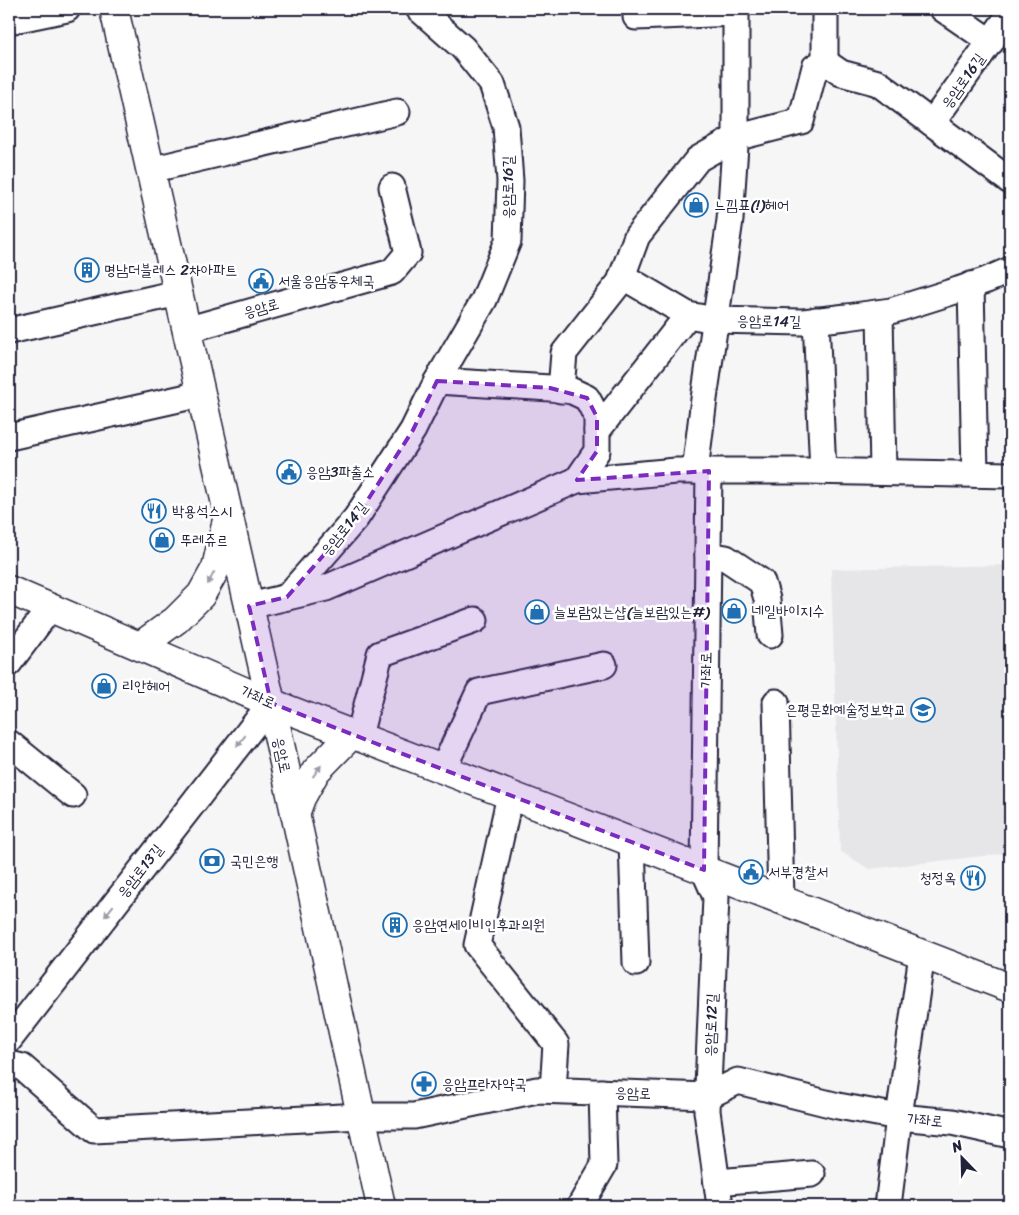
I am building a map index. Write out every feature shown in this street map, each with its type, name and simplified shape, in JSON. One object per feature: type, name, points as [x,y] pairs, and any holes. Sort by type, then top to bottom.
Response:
[{"type":"main road","name":"응암로","points":[[114,9],[271,703],[381,1206]]},
{"type":"main road","points":[[140,646],[176,620],[201,595],[216,568],[228,514]]},
{"type":"main road","name":"가좌로","points":[[9,590],[271,703],[1010,988]]},
{"type":"main road","points":[[295,814],[301,798],[316,771],[356,735]]},
{"type":"street","points":[[9,20],[67,9]]},
{"type":"street","name":"응암로16길","points":[[419,9],[463,48],[492,84],[506,127],[510,181],[508,241],[484,300],[437,381]]},
{"type":"street","points":[[561,390],[564,352],[620,282],[637,236],[698,159],[735,138],[801,120],[815,67],[825,62],[825,9]]},
{"type":"street","points":[[943,9],[990,42]]},
{"type":"street","points":[[622,276],[688,315],[715,320],[730,220],[735,138],[736,11],[636,17]]},
{"type":"street","name":"응암로16길","points":[[932,123],[1010,14]]},
{"type":"street","name":"응암로16길","points":[[825,62],[841,73],[878,83],[1010,181]]},
{"type":"street","points":[[150,170],[397,112]]},
{"type":"street","name":"응암로","points":[[186,330],[392,272],[408,253],[392,187]]},
{"type":"street","name":"응암로14길","points":[[702,471],[704,399],[715,320],[803,322],[880,313],[971,285],[1010,270]]},
{"type":"street","points":[[971,285],[974,474]]},
{"type":"street","points":[[9,331],[178,292]]},
{"type":"street","points":[[880,313],[883,472]]},
{"type":"street","points":[[597,431],[688,315]]},
{"type":"street","points":[[816,320],[823,471]]},
{"type":"street","points":[[437,381],[572,391],[586,398],[598,417],[597,451],[577,480]]},
{"type":"street","name":"응암로14길","points":[[287,597],[356,518],[413,430],[437,381]]},
{"type":"street","points":[[9,437],[201,394]]},
{"type":"street","points":[[249,606],[326,588],[577,480],[676,471],[823,471],[1010,475]]},
{"type":"street","name":"가좌로","points":[[702,471],[708,554],[704,870]]},
{"type":"street","points":[[708,554],[726,558],[762,582],[767,599],[770,635]]},
{"type":"street","points":[[9,663],[50,608]]},
{"type":"street","points":[[356,735],[380,654],[475,620]]},
{"type":"street","points":[[443,769],[479,692],[604,665]]},
{"type":"street","points":[[776,702],[780,899]]},
{"type":"street","name":"응암로13길","points":[[9,1040],[271,703]]},
{"type":"street","points":[[9,743],[73,795]]},
{"type":"street","points":[[510,795],[477,945],[556,1044],[553,1090]]},
{"type":"street","points":[[632,842],[636,963]]},
{"type":"street","name":"응암로12길","points":[[704,870],[716,898],[707,1111],[718,1194],[812,1174]]},
{"type":"street","points":[[888,1206],[922,954]]},
{"type":"street","points":[[9,1064],[22,1067],[94,1130],[361,1116]]},
{"type":"street","name":"응암로","points":[[361,1116],[414,1116],[536,1090],[708,1096],[738,1081],[838,1106],[899,1117]]},
{"type":"street","points":[[580,1206],[604,1165],[602,1092]]},
{"type":"street","name":"가좌로","points":[[899,1117],[952,1122],[1010,1135]]},
{"type":"highlighted area","points":[[437,381],[550,388],[587,398],[597,417],[597,451],[577,480],[709,471],[704,870],[271,703],[249,606],[287,597],[356,518],[413,430]]},
{"type":"shaded area","name":"은평문화예술정보학교","points":[[1010,565],[1010,853],[869,869],[840,851],[831,569]]},
{"type":"place","name":"느낌표(!)헤어","points":[[696,205]]},
{"type":"place","name":"명남더블레스 2차아파트","points":[[87,270]]},
{"type":"place","name":"서울응암동우체국","points":[[261,281]]},
{"type":"place","name":"응암3파출소","points":[[289,472]]},
{"type":"place","name":"박용석스시","points":[[154,511]]},
{"type":"place","name":"뚜레쥬르","points":[[162,540]]},
{"type":"place","name":"네일바이지수","points":[[734,611]]},
{"type":"place","name":"늘보람있는샵(늘보람있는#)","points":[[537,612]]},
{"type":"place","name":"리안헤어","points":[[104,686]]},
{"type":"place","name":"은평문화예술정보학교","points":[[923,710]]},
{"type":"place","name":"국민은행","points":[[212,861]]},
{"type":"place","name":"서부경찰서","points":[[751,872]]},
{"type":"place","name":"청정옥","points":[[973,878]]},
{"type":"place","name":"응암연세이비인후과의원","points":[[395,925]]},
{"type":"place","name":"응암프라자약국","points":[[424,1084]]}]
